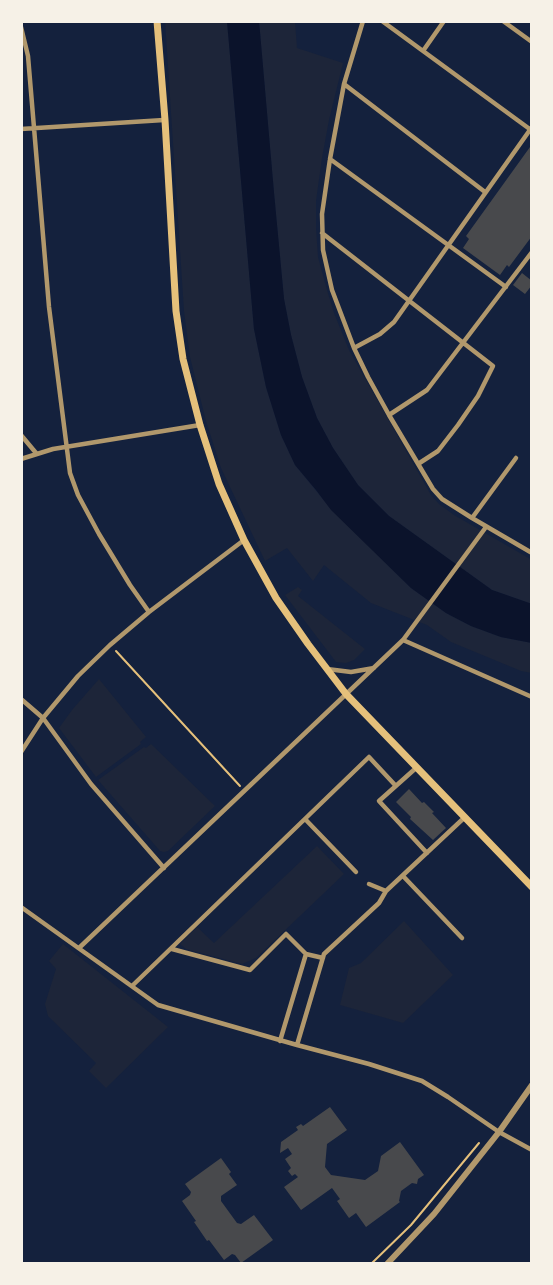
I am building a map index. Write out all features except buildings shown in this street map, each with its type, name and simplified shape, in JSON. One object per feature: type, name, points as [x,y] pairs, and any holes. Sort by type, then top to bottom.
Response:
[{"type":"main road","points":[[157,21],[176,311],[183,359],[219,484],[244,540],[276,598],[346,694],[532,887]]},
{"type":"street","points":[[363,21],[344,84],[322,214],[323,250],[332,290],[354,348],[388,415],[433,489],[442,499],[532,553]]},
{"type":"street","points":[[354,348],[394,322],[531,129],[382,21]]},
{"type":"street","points":[[424,51],[444,21]]},
{"type":"street","points":[[503,21],[532,42]]},
{"type":"street","points":[[21,27],[28,56],[49,307],[73,483],[86,512],[149,612]]},
{"type":"street","points":[[344,84],[485,192]]},
{"type":"street","points":[[21,129],[165,120]]},
{"type":"street","points":[[330,159],[506,287]]},
{"type":"street","points":[[321,232],[493,366],[478,396],[458,425],[438,451],[418,464]]},
{"type":"street","points":[[388,415],[427,390],[532,252]]},
{"type":"street","points":[[21,459],[66,447],[200,425]]},
{"type":"street","points":[[21,435],[36,453]]},
{"type":"street","points":[[472,518],[516,458]]},
{"type":"street","points":[[79,948],[403,640],[486,527]]},
{"type":"street","points":[[21,751],[43,718],[78,676],[110,645],[244,540]]},
{"type":"street","points":[[403,640],[532,697]]},
{"type":"street","points":[[326,668],[351,672],[374,667]]},
{"type":"street","points":[[21,699],[43,718],[91,783],[164,868]]},
{"type":"street","points":[[132,986],[369,757],[395,785]]},
{"type":"street","points":[[415,768],[379,801],[427,853]]},
{"type":"street","points":[[297,1045],[324,954],[380,903],[386,891],[465,817]]},
{"type":"street","points":[[305,818],[356,872]]},
{"type":"street","points":[[403,876],[462,938]]},
{"type":"street","points":[[369,884],[386,891]]},
{"type":"street","points":[[21,906],[158,1005],[422,1081],[499,1132],[532,1150]]},
{"type":"street","points":[[171,948],[250,970],[286,934],[306,954],[323,958]]},
{"type":"street","points":[[280,1041],[306,954]]},
{"type":"street","points":[[387,1264],[435,1214],[532,1085]]},
{"type":"path","points":[[110,645],[244,791]]},
{"type":"path","points":[[371,1264],[411,1225],[477,1144],[499,1132]]},
{"type":"shaded area","points":[[165,21],[227,21],[254,329],[266,387],[281,435],[295,465],[332,510],[411,588],[446,613],[471,626],[501,637],[532,643],[532,673],[451,642],[427,625],[371,603],[324,565],[313,581],[287,548],[265,561],[221,468],[190,357],[184,311]]},
{"type":"shaded area","points":[[227,21],[259,21],[284,299],[302,377],[317,418],[358,485],[389,516],[492,590],[532,604],[532,643],[501,637],[471,626],[446,613],[411,588],[331,510],[295,465],[281,435],[266,387],[254,329]]},
{"type":"shaded area","points":[[259,21],[295,21],[297,48],[343,63],[329,120],[316,201],[318,257],[334,313],[349,350],[431,495],[454,515],[532,560],[532,604],[492,590],[389,516],[358,485],[317,418],[302,377],[284,299]]},
{"type":"shaded area","points":[[298,587],[302,590],[298,596],[365,649],[354,660],[336,662],[285,595]]},
{"type":"shaded area","points":[[99,679],[146,737],[141,744],[96,777],[59,728]]},
{"type":"shaded area","points":[[151,744],[215,806],[164,852],[160,851],[98,780]]},
{"type":"shaded area","points":[[317,846],[344,874],[256,958],[242,964],[186,949],[180,944],[197,927],[214,943]]},
{"type":"shaded area","points":[[404,921],[453,975],[403,1023],[340,1005],[349,968],[361,963]]},
{"type":"shaded area","points":[[63,944],[168,1027],[106,1088],[89,1071],[96,1063],[48,1016],[45,1004],[56,969],[49,961]]}]
